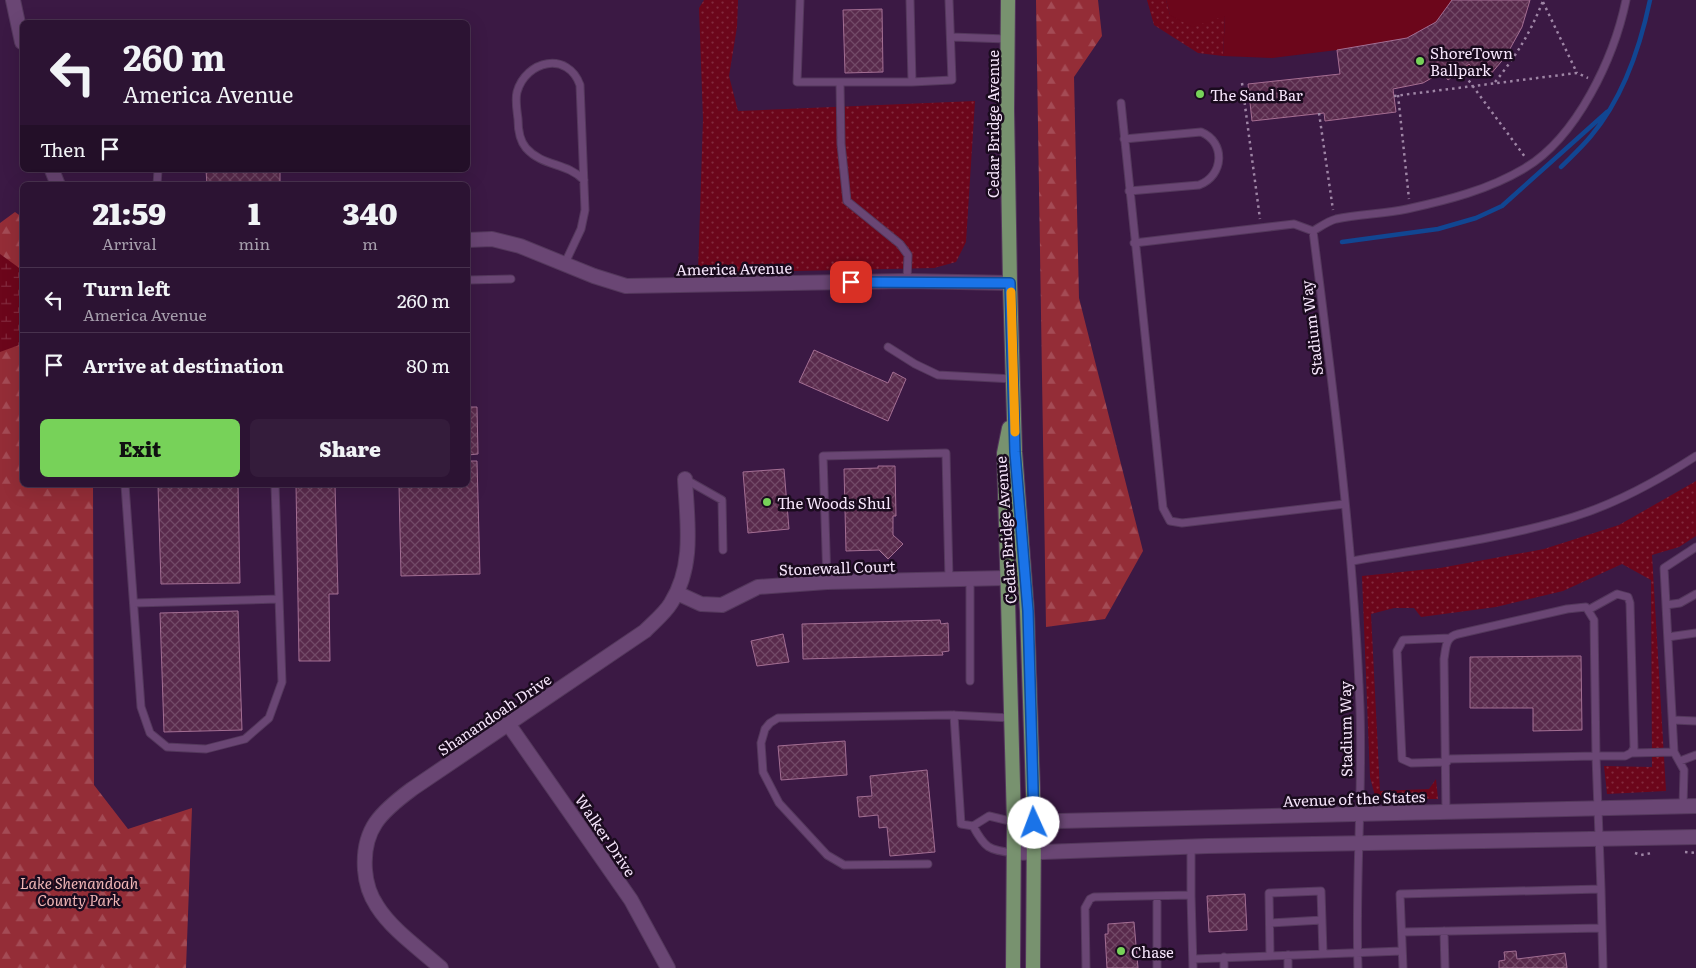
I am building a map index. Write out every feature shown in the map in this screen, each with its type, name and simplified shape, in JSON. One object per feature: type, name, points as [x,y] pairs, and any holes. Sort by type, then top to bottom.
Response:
[{"type":"main road","name":"Cedar Bridge Avenue","points":[[1008,0],[1010,283],[1014,408],[1028,611],[1034,823],[1033,968]]},
{"type":"main road","points":[[1013,968],[1014,822],[1004,453],[1014,408]]},
{"type":"street","points":[[13,0],[20,33]]},
{"type":"street","name":"America Avenue","points":[[470,240],[492,239],[520,246],[594,276],[626,286],[908,281],[1010,283]]},
{"type":"street","name":"Shanandoah Drive","points":[[441,968],[377,908],[366,887],[364,854],[370,830],[388,807],[412,788],[509,725],[645,631],[670,604],[684,579],[688,554],[685,479]]},
{"type":"street","name":"Stonewall Court","points":[[677,593],[701,604],[722,605],[758,587],[827,582],[1006,578]]},
{"type":"street","name":"Walker Drive","points":[[509,725],[631,900],[668,968]]},
{"type":"street","name":"Avenue of the States","points":[[1014,822],[1689,806]]},
{"type":"street","points":[[1014,853],[1191,847],[1696,837]]},
{"type":"lane","points":[[800,0],[797,82],[952,80],[950,0]]},
{"type":"lane","points":[[910,0],[912,82]]},
{"type":"lane","points":[[1134,244],[1294,224],[1312,231],[1334,219],[1410,208],[1455,198],[1489,186],[1530,164],[1552,146],[1581,109],[1606,64],[1626,0]]},
{"type":"lane","points":[[951,37],[1007,39]]},
{"type":"lane","points":[[565,264],[581,229],[585,210],[584,180],[580,85],[576,73],[566,66],[538,65],[525,76],[517,93],[518,128],[524,146],[538,160],[575,170],[584,180]]},
{"type":"lane","points":[[840,82],[841,144],[847,201],[900,244],[908,255],[908,281]]},
{"type":"lane","points":[[1121,103],[1134,244],[1163,508],[1170,521],[1182,523],[1345,504]]},
{"type":"lane","points":[[1124,139],[1201,132],[1212,139],[1218,158],[1217,172],[1208,182],[1199,185],[1129,191]]},
{"type":"lane","name":"Stadium Way","points":[[1312,231],[1352,561],[1360,710],[1360,814],[1357,844],[1358,968]]},
{"type":"lane","points":[[470,280],[511,279]]},
{"type":"lane","points":[[888,347],[915,364],[938,375],[1013,380]]},
{"type":"lane","points":[[827,582],[824,456],[946,452],[949,579]]},
{"type":"lane","points":[[1352,561],[1500,536],[1574,517],[1625,495],[1696,456]]},
{"type":"lane","points":[[685,479],[722,500],[723,550]]},
{"type":"lane","points":[[125,487],[141,707],[150,733],[167,747],[206,749],[245,739],[269,718],[282,682],[275,487]]},
{"type":"lane","points":[[1689,806],[1684,770],[1674,752],[1664,568],[1696,548]]},
{"type":"lane","points":[[970,578],[970,681]]},
{"type":"lane","points":[[1588,610],[1616,594],[1628,597],[1630,603],[1634,748],[1632,753]]},
{"type":"lane","points":[[1666,605],[1680,603],[1696,594]]},
{"type":"lane","points":[[134,603],[279,599]]},
{"type":"lane","points":[[1603,968],[1596,756],[1594,620],[1588,610],[1581,606],[1458,634],[1450,638],[1403,640],[1397,651],[1402,759],[1410,763],[1596,756],[1625,756],[1632,753],[1674,752]]},
{"type":"lane","points":[[1668,636],[1696,633]]},
{"type":"lane","points":[[1446,812],[1447,761],[1444,659],[1450,638]]},
{"type":"lane","points":[[928,864],[844,865],[828,855],[779,803],[763,772],[761,743],[765,729],[770,722],[778,718],[954,715],[1011,718]]},
{"type":"lane","points":[[954,715],[961,824],[973,826],[989,816],[1014,822]]},
{"type":"lane","points":[[1673,720],[1696,721]]},
{"type":"lane","points":[[1680,761],[1696,755]]},
{"type":"lane","points":[[973,826],[983,844],[993,851],[1014,853]]},
{"type":"lane","points":[[1191,847],[1193,968]]},
{"type":"lane","points":[[1403,968],[1400,894],[1601,889]]},
{"type":"lane","points":[[1270,955],[1269,893],[1313,891],[1322,891],[1323,953]]},
{"type":"lane","points":[[1086,968],[1085,908],[1090,899],[1094,897],[1191,895]]},
{"type":"lane","points":[[1157,896],[1157,968]]},
{"type":"lane","points":[[1270,923],[1322,920]]},
{"type":"lane","points":[[1402,932],[1602,928]]},
{"type":"lane","points":[[1444,931],[1445,968]]},
{"type":"lane","points":[[1193,959],[1402,951]]},
{"type":"lane","points":[[1288,955],[1288,968]]},
{"type":"lane","points":[[1224,957],[1224,968]]},
{"type":"path","points":[[1494,83],[1516,58],[1530,32],[1542,1]]},
{"type":"path","points":[[1410,208],[1396,96],[1577,73],[1542,1]]},
{"type":"path","points":[[1461,70],[1530,164]]},
{"type":"path","points":[[1242,83],[1261,228]]},
{"type":"path","points":[[1320,113],[1334,219]]},
{"type":"green space","points":[[704,0],[738,0],[737,27],[729,76],[738,111],[975,101],[966,242],[956,262],[934,268],[698,273],[703,119],[699,8]]},
{"type":"green space","points":[[1036,0],[1098,0],[1102,36],[1074,77],[1079,298],[1143,551],[1105,619],[1046,627]]},
{"type":"green space","points":[[1147,0],[1166,0],[1170,15],[1225,16],[1223,56],[1198,53],[1154,25]]},
{"type":"green space","name":"ShoreTown Ballpark","points":[[1166,0],[1530,0],[1514,40],[1504,58],[1490,75],[1481,68],[1477,72],[1469,65],[1448,80],[1442,73],[1423,83],[1393,89],[1396,112],[1325,121],[1324,113],[1252,121],[1248,84],[1340,74],[1337,50],[1272,58],[1223,56],[1225,16],[1192,27],[1170,15]]},
{"type":"green space","name":"Lake Shenandoah County Park","points":[[15,212],[20,216],[20,487],[93,487],[94,785],[128,829],[192,808],[186,968],[0,968],[0,223]]},
{"type":"green space","points":[[0,254],[20,269],[20,345],[0,352]]},
{"type":"green space","points":[[1696,481],[1696,536],[1679,547],[1652,555],[1666,791],[1607,794],[1604,766],[1652,767],[1651,580],[1622,564],[1563,591],[1496,607],[1421,617],[1414,608],[1394,608],[1371,614],[1380,791],[1429,789],[1436,779],[1438,799],[1386,799],[1375,796],[1370,777],[1362,576],[1440,568],[1544,549],[1619,525]]},
{"type":"building","points":[[1452,0],[1530,0],[1522,27],[1506,56],[1490,75],[1481,68],[1477,72],[1469,64],[1448,80],[1442,72],[1423,83],[1393,89],[1396,112],[1325,121],[1324,113],[1252,121],[1248,84],[1340,74],[1337,50],[1407,38],[1436,22]]},
{"type":"building","points":[[882,9],[883,72],[845,73],[843,10]]},
{"type":"building","points":[[206,172],[280,172],[280,182],[207,182]]},
{"type":"building","points":[[814,350],[888,383],[893,372],[906,379],[888,421],[799,382]]},
{"type":"building","points":[[470,407],[477,407],[478,454],[470,455]]},
{"type":"building","points":[[470,461],[477,461],[480,574],[401,576],[399,487],[470,487]]},
{"type":"building","points":[[878,466],[895,466],[896,516],[893,516],[893,535],[903,544],[888,559],[879,550],[846,551],[844,469],[878,468]]},
{"type":"building","points":[[784,469],[789,529],[748,533],[743,472]]},
{"type":"building","points":[[158,487],[238,487],[240,583],[161,584]]},
{"type":"building","points":[[296,487],[335,487],[338,594],[329,594],[330,661],[299,661]]},
{"type":"building","points":[[238,611],[242,730],[164,732],[160,613]]},
{"type":"building","points":[[940,620],[941,624],[948,623],[949,651],[942,652],[943,655],[803,659],[802,624]]},
{"type":"building","points":[[783,634],[789,662],[757,666],[751,641]]},
{"type":"building","points":[[1581,656],[1582,730],[1533,731],[1533,708],[1470,708],[1470,657]]},
{"type":"building","points":[[845,741],[847,775],[781,780],[778,746]]},
{"type":"building","points":[[927,770],[935,852],[890,856],[887,827],[879,828],[878,815],[859,817],[857,797],[872,796],[870,776]]},
{"type":"building","points":[[1245,894],[1247,930],[1209,932],[1207,896]]},
{"type":"building","name":"Chase","points":[[1134,922],[1138,968],[1107,968],[1105,934],[1108,934],[1108,924]]},
{"type":"building","points":[[1516,951],[1517,959],[1565,953],[1567,968],[1499,968],[1499,961],[1505,960],[1504,952]]},
{"type":"waterway","points":[[1561,167],[1591,136],[1621,89],[1641,36],[1650,0]]},
{"type":"waterway","points":[[1342,242],[1438,229],[1476,218],[1502,206],[1607,112]]},
{"type":"slow traffic","points":[[1011,292],[1015,432]]},
{"type":"place","name":"ShoreTown Ballpark","points":[[1420,61]]},
{"type":"place","name":"The Sand Bar","points":[[1200,94]]},
{"type":"place","name":"The Woods Shul","points":[[767,502]]},
{"type":"place","name":"Chase","points":[[1121,951]]},
{"type":"route","points":[[851,282],[1010,283],[1015,452],[1028,611],[1031,772],[1034,823]]}]
